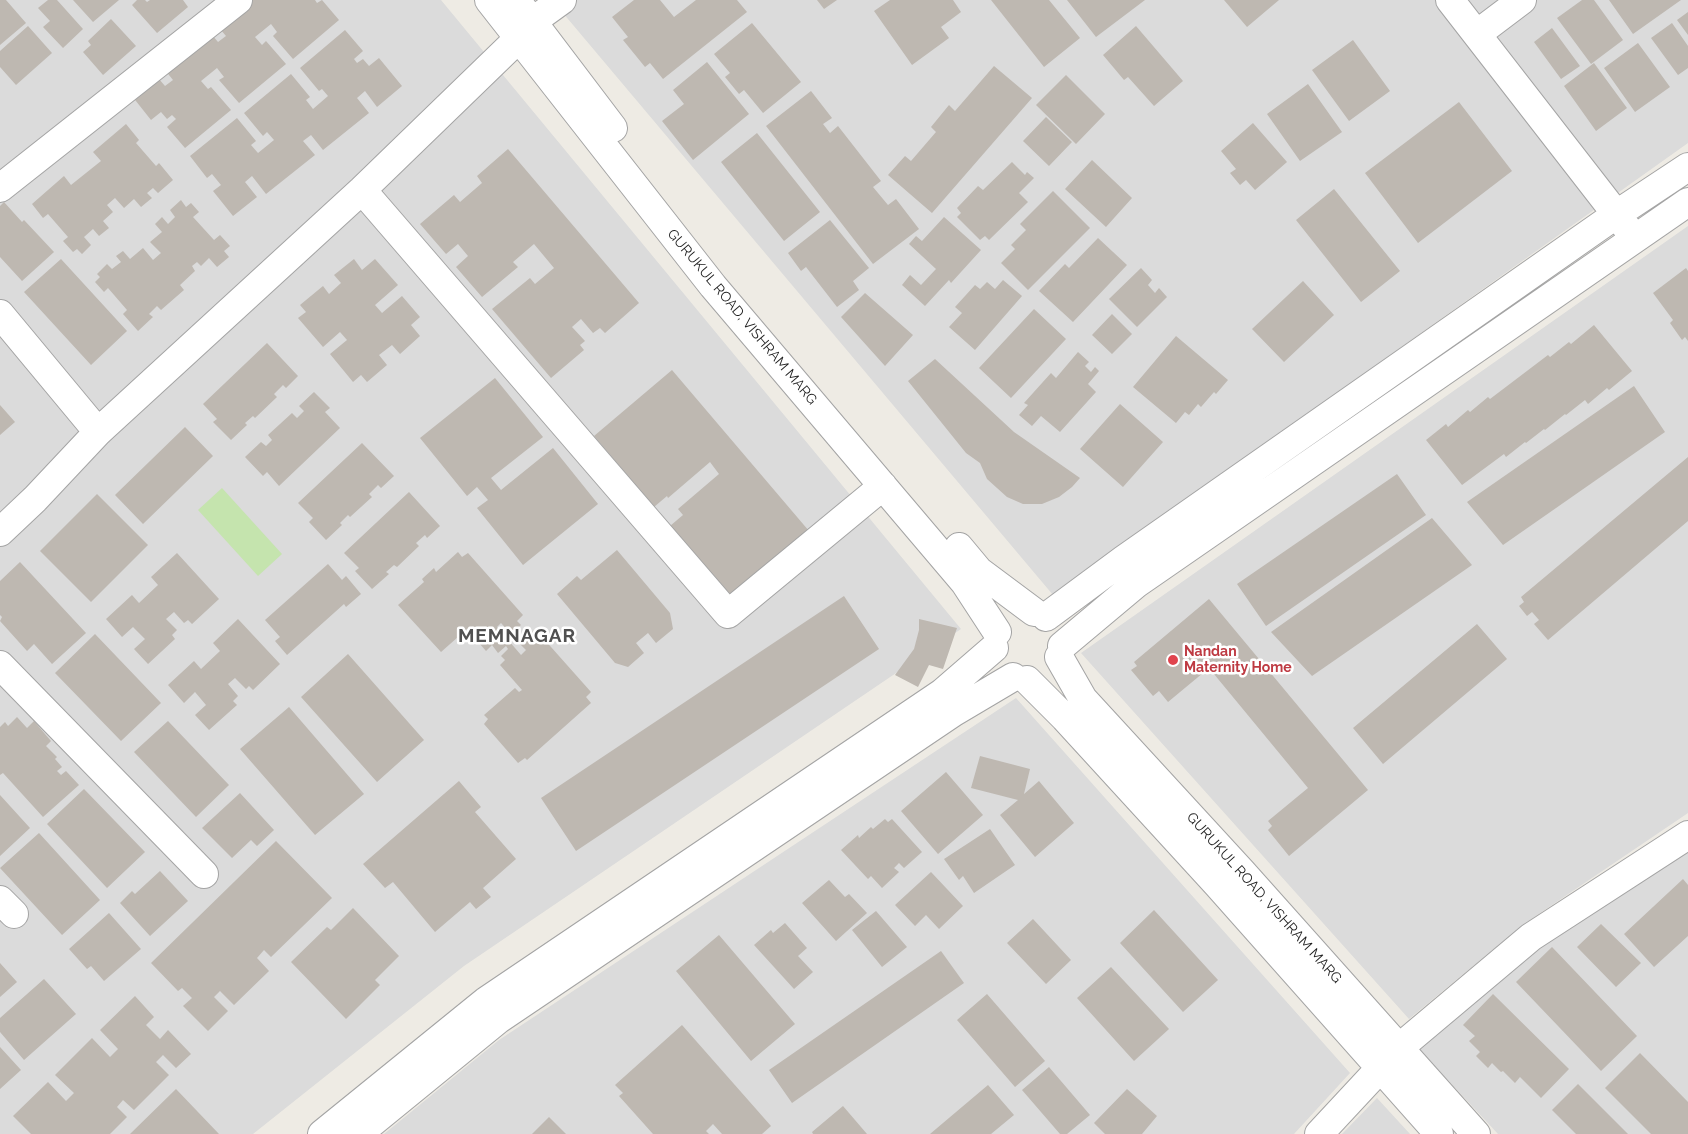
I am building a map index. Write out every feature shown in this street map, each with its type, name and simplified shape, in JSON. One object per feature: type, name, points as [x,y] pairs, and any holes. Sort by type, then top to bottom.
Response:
[{"type":"street","points":[[0,188],[238,0]]},
{"type":"street","name":"GURUKUL ROAD, VISHRAM MARG","points":[[489,0],[526,30],[621,138],[734,283],[979,571],[1040,614]]},
{"type":"street","name":"GURUKUL ROAD, VISHRAM MARG","points":[[516,0],[526,30],[713,286],[966,582],[995,640]]},
{"type":"street","points":[[0,532],[35,499],[98,432],[362,190],[526,30],[562,0]]},
{"type":"street","points":[[1450,0],[1634,238]]},
{"type":"street","points":[[1477,34],[1522,0]]},
{"type":"street","points":[[1040,614],[1123,560],[1617,214],[1688,167]]},
{"type":"street","points":[[362,190],[728,614],[883,486]]},
{"type":"street","points":[[995,640],[997,660],[1003,670],[1020,678],[1039,678],[1054,668],[1061,652],[1136,584],[1688,202]]},
{"type":"street","points":[[0,314],[98,432]]},
{"type":"street","points":[[322,1134],[486,1002],[942,693],[995,640],[1003,622],[1013,615],[1022,612],[1040,614],[1055,625],[1060,634],[1061,652]]},
{"type":"street","name":"GURUKUL ROAD, VISHRAM MARG","points":[[1061,652],[1083,699],[1242,872],[1476,1134]]},
{"type":"street","points":[[0,665],[204,874]]},
{"type":"street","points":[[358,1134],[499,1019],[954,712],[1020,678]]},
{"type":"street","name":"GURUKUL ROAD, VISHRAM MARG","points":[[1020,678],[1065,718],[1217,884],[1439,1134]]},
{"type":"street","points":[[1319,1134],[1399,1048],[1531,938],[1688,835]]},
{"type":"shaded area","points":[[0,0],[441,0],[961,629],[464,966],[253,1134],[0,1134]]},
{"type":"shaded area","points":[[552,0],[1688,0],[1688,143],[1053,595]]},
{"type":"shaded area","points":[[1688,226],[1688,813],[1524,924],[1409,1019],[1081,653]]},
{"type":"shaded area","points":[[1016,698],[1350,1073],[1294,1134],[384,1134],[499,1040]]},
{"type":"shaded area","points":[[1688,844],[1688,1134],[1498,1134],[1417,1047],[1538,947]]},
{"type":"shaded area","points":[[1377,1098],[1410,1134],[1342,1134]]},
{"type":"green space","points":[[222,488],[282,554],[258,576],[198,510]]},
{"type":"building","points":[[0,0],[6,0],[26,23],[0,45]]},
{"type":"building","points":[[48,0],[57,0],[83,29],[63,48],[43,27],[50,21],[38,8]]},
{"type":"building","points":[[73,0],[119,0],[93,22]]},
{"type":"building","points":[[137,0],[145,0],[147,2],[150,0],[183,0],[188,7],[157,33],[132,5]]},
{"type":"building","points":[[243,0],[315,0],[317,3],[322,0],[339,20],[293,59],[273,36],[277,32],[271,24],[255,37],[262,45],[266,41],[286,64],[239,103],[219,80],[224,77],[217,68],[201,81],[208,89],[211,87],[231,110],[185,148],[167,127],[176,119],[172,115],[167,119],[161,112],[151,120],[128,91],[152,71],[165,86],[173,80],[161,65],[206,28],[218,42],[226,36],[215,23]]},
{"type":"building","points":[[634,0],[660,0],[674,17],[696,0],[737,0],[747,12],[663,79],[650,63],[645,67],[623,40],[628,37],[612,17]]},
{"type":"building","points":[[817,0],[837,0],[824,9]]},
{"type":"building","points":[[890,0],[953,0],[961,12],[941,27],[949,38],[912,65],[874,11]]},
{"type":"building","points":[[991,0],[1049,0],[1080,38],[1044,67]]},
{"type":"building","points":[[1067,0],[1145,0],[1096,37]]},
{"type":"building","points":[[1224,0],[1279,0],[1247,27]]},
{"type":"building","points":[[1582,0],[1594,0],[1623,40],[1591,64],[1557,18]]},
{"type":"building","points":[[1609,0],[1681,0],[1633,34]]},
{"type":"building","points":[[1688,12],[1688,35],[1677,20]]},
{"type":"building","points":[[111,19],[136,46],[103,75],[83,52],[91,45],[88,41]]},
{"type":"building","points":[[752,23],[801,82],[763,113],[744,90],[739,94],[725,77],[730,73],[714,54]]},
{"type":"building","points":[[1672,23],[1688,46],[1688,68],[1678,75],[1651,38]]},
{"type":"building","points":[[28,26],[52,53],[16,85],[0,67],[0,51]]},
{"type":"building","points":[[1136,26],[1183,81],[1154,106],[1128,77],[1124,80],[1103,55]]},
{"type":"building","points":[[1552,28],[1580,66],[1561,79],[1534,42]]},
{"type":"building","points":[[345,30],[363,51],[354,59],[357,63],[363,59],[369,66],[379,58],[402,86],[377,107],[365,91],[357,98],[369,113],[323,150],[311,135],[303,141],[315,155],[266,194],[252,176],[245,182],[257,197],[233,216],[213,191],[221,185],[212,174],[207,178],[190,156],[237,118],[256,141],[251,145],[258,153],[274,140],[267,132],[263,136],[244,113],[291,74],[310,97],[306,100],[313,109],[328,96],[322,89],[319,91],[300,68]]},
{"type":"building","points":[[1353,40],[1390,91],[1349,121],[1312,70]]},
{"type":"building","points":[[1638,43],[1670,87],[1635,112],[1604,68]]},
{"type":"building","points":[[707,62],[749,114],[693,160],[662,121],[684,104],[673,90]]},
{"type":"building","points":[[1594,63],[1627,108],[1596,131],[1564,86]]},
{"type":"building","points":[[994,66],[1032,98],[932,213],[888,175],[905,156],[911,161],[936,132],[931,127],[949,105],[955,111]]},
{"type":"building","points":[[1066,75],[1105,114],[1076,144],[1036,105]]},
{"type":"building","points":[[1308,84],[1342,132],[1300,161],[1267,114]]},
{"type":"building","points":[[811,91],[832,118],[823,124],[830,133],[838,126],[881,181],[873,187],[888,205],[896,199],[919,229],[873,264],[766,126]]},
{"type":"building","points":[[1459,102],[1512,171],[1418,243],[1365,173]]},
{"type":"building","points":[[1046,117],[1072,142],[1049,166],[1023,141]]},
{"type":"building","points":[[1253,123],[1287,162],[1255,190],[1246,180],[1240,185],[1230,173],[1236,169],[1221,151]]},
{"type":"building","points":[[126,124],[139,140],[136,143],[156,166],[159,163],[173,180],[158,193],[153,188],[147,193],[152,198],[141,207],[134,199],[124,208],[115,198],[107,205],[113,212],[103,221],[109,228],[99,236],[93,229],[84,237],[91,245],[82,254],[77,249],[73,252],[63,241],[68,237],[48,214],[43,218],[32,204],[64,176],[71,185],[101,161],[93,152]]},
{"type":"building","points":[[757,133],[820,212],[784,241],[721,162]]},
{"type":"building","points":[[508,149],[639,303],[605,333],[600,328],[593,333],[581,319],[572,327],[585,341],[580,345],[584,350],[551,378],[492,309],[530,278],[535,284],[554,268],[534,244],[513,262],[518,267],[482,297],[456,267],[468,256],[458,244],[446,254],[420,224],[454,195],[460,202],[482,183],[477,176]]},
{"type":"building","points":[[1092,160],[1132,198],[1106,227],[1065,189]]},
{"type":"building","points":[[1012,162],[1025,175],[1027,172],[1034,178],[1019,193],[1028,202],[989,240],[985,236],[980,240],[957,217],[961,213],[957,208],[978,186],[983,190]]},
{"type":"building","points":[[1334,189],[1400,271],[1361,302],[1296,220]]},
{"type":"building","points":[[1053,191],[1090,228],[1028,290],[1001,263],[1015,249],[1011,245],[1026,230],[1020,224]]},
{"type":"building","points":[[181,200],[186,207],[191,203],[199,212],[193,217],[214,240],[220,235],[230,246],[224,251],[229,257],[217,267],[209,258],[201,266],[197,262],[192,266],[195,271],[180,285],[184,290],[161,310],[157,306],[149,314],[153,317],[138,331],[123,314],[127,310],[108,288],[104,292],[95,282],[100,277],[97,274],[107,264],[112,269],[121,262],[116,256],[123,251],[130,259],[143,248],[153,260],[161,253],[150,242],[162,232],[155,224],[162,217],[168,224],[175,217],[170,210]]},
{"type":"building","points":[[4,202],[54,252],[22,281],[0,257],[0,206]]},
{"type":"building","points":[[944,217],[981,250],[951,283],[949,280],[925,306],[902,285],[910,275],[921,285],[936,269],[909,244],[916,236],[922,241]]},
{"type":"building","points":[[830,220],[869,268],[853,281],[859,290],[837,307],[806,267],[801,271],[788,253]]},
{"type":"building","points":[[1098,238],[1127,265],[1073,322],[1039,291],[1065,264],[1069,268]]},
{"type":"building","points":[[61,259],[127,331],[91,365],[24,292]]},
{"type":"building","points":[[354,259],[362,270],[375,259],[398,285],[375,305],[382,313],[402,296],[420,317],[411,325],[420,336],[400,354],[392,345],[379,355],[387,365],[367,382],[361,375],[353,382],[330,354],[347,340],[340,332],[323,347],[298,318],[306,312],[300,305],[323,286],[329,294],[341,283],[334,275]]},
{"type":"building","points":[[1141,268],[1152,280],[1148,285],[1155,293],[1159,288],[1167,297],[1137,327],[1109,299]]},
{"type":"building","points":[[1686,268],[1688,271],[1688,341],[1685,337],[1682,340],[1670,323],[1673,320],[1653,293]]},
{"type":"building","points":[[1003,280],[1022,296],[975,350],[949,327],[962,313],[955,307],[975,285],[980,289],[987,282],[995,289]]},
{"type":"building","points":[[1303,281],[1334,315],[1284,362],[1252,329]]},
{"type":"building","points":[[865,293],[913,335],[885,366],[841,317]]},
{"type":"building","points":[[1034,309],[1066,339],[1011,398],[979,368]]},
{"type":"building","points":[[1112,314],[1132,334],[1112,354],[1092,335]]},
{"type":"building","points":[[1594,325],[1632,371],[1609,390],[1607,388],[1588,404],[1585,400],[1506,457],[1504,454],[1462,485],[1426,440],[1446,424],[1448,427],[1468,410],[1470,412],[1488,397],[1490,399],[1548,355],[1550,357],[1569,342],[1571,344]]},
{"type":"building","points":[[1176,336],[1228,380],[1201,407],[1198,404],[1189,415],[1185,412],[1176,423],[1133,387]]},
{"type":"building","points":[[267,343],[298,376],[286,388],[283,385],[274,394],[277,397],[255,418],[253,416],[245,423],[247,425],[231,440],[213,422],[217,419],[203,404]]},
{"type":"building","points":[[1078,352],[1089,362],[1085,366],[1091,372],[1095,367],[1099,371],[1088,384],[1096,392],[1060,432],[1041,416],[1032,426],[1019,415],[1028,405],[1024,403],[1051,373],[1056,378]]},
{"type":"building","points":[[935,359],[1014,432],[1080,478],[1059,497],[1042,504],[1023,504],[1007,497],[987,479],[980,463],[966,453],[908,381]]},
{"type":"building","points":[[672,370],[809,531],[731,598],[670,526],[683,515],[678,509],[719,474],[710,462],[668,498],[667,496],[654,507],[594,436]]},
{"type":"building","points":[[495,378],[543,437],[491,478],[501,490],[553,448],[598,504],[523,565],[477,508],[488,500],[477,487],[467,496],[420,438]]},
{"type":"building","points":[[1634,386],[1665,432],[1503,545],[1467,502]]},
{"type":"building","points":[[314,392],[330,408],[325,412],[340,428],[279,486],[267,472],[263,476],[245,457],[261,442],[266,446],[272,440],[268,435],[292,413],[297,418],[304,411],[299,406]]},
{"type":"building","points":[[1120,404],[1163,442],[1123,487],[1080,449]]},
{"type":"building","points":[[0,405],[15,422],[0,435]]},
{"type":"building","points":[[185,427],[213,456],[143,524],[115,495]]},
{"type":"building","points":[[362,443],[394,476],[381,488],[378,485],[369,494],[372,497],[350,517],[348,515],[340,523],[342,525],[326,540],[309,522],[313,518],[298,503]]},
{"type":"building","points":[[1688,457],[1688,521],[1548,640],[1534,624],[1539,620],[1532,612],[1527,616],[1519,606],[1524,602],[1521,597]]},
{"type":"building","points":[[1397,474],[1426,515],[1266,626],[1237,584]]},
{"type":"building","points":[[409,492],[440,526],[427,538],[425,535],[416,543],[419,546],[397,567],[394,565],[386,572],[389,574],[372,589],[355,571],[359,568],[344,553]]},
{"type":"building","points":[[97,494],[148,545],[91,602],[40,551]]},
{"type":"building","points":[[1432,518],[1472,565],[1312,676],[1271,632]]},
{"type":"building","points":[[617,550],[670,613],[673,629],[656,643],[648,633],[636,643],[644,653],[628,667],[615,663],[557,594],[577,576],[581,580]]},
{"type":"building","points":[[458,552],[462,557],[468,553],[523,615],[517,621],[521,625],[511,634],[501,623],[497,627],[521,655],[526,650],[516,640],[527,631],[530,634],[535,629],[591,692],[586,697],[591,703],[527,760],[525,758],[518,763],[484,724],[488,719],[484,715],[515,688],[519,692],[522,690],[500,665],[505,660],[501,656],[508,649],[506,646],[498,653],[492,645],[486,651],[467,629],[441,652],[398,605],[424,582],[422,579],[434,568],[436,572]]},
{"type":"building","points":[[177,553],[219,599],[192,624],[188,620],[184,623],[174,612],[166,619],[177,630],[172,635],[175,639],[148,664],[134,649],[145,639],[133,627],[122,637],[106,619],[132,595],[139,603],[158,585],[151,577]]},
{"type":"building","points":[[20,562],[86,633],[52,664],[34,644],[27,651],[0,621],[2,617],[0,615],[0,581]]},
{"type":"building","points":[[328,564],[342,580],[346,576],[361,594],[346,607],[344,604],[287,655],[275,641],[280,637],[265,620]]},
{"type":"building","points":[[844,596],[879,649],[576,851],[541,798]]},
{"type":"building","points":[[1209,599],[1368,790],[1289,856],[1268,830],[1272,826],[1268,821],[1308,788],[1209,668],[1168,702],[1159,691],[1153,696],[1131,670],[1137,666],[1134,662]]},
{"type":"building","points":[[238,619],[280,664],[253,690],[249,686],[246,689],[235,678],[228,684],[238,696],[233,701],[237,705],[209,730],[195,715],[206,705],[195,692],[184,703],[168,685],[194,661],[201,669],[220,651],[213,643]]},
{"type":"building","points":[[919,619],[957,628],[943,669],[929,665],[918,687],[895,675],[914,649],[919,630]]},
{"type":"building","points":[[1477,624],[1507,659],[1383,764],[1353,728]]},
{"type":"building","points":[[95,634],[161,703],[121,741],[55,673]]},
{"type":"building","points":[[348,654],[424,740],[377,782],[301,697]]},
{"type":"building","points":[[289,707],[364,794],[315,835],[240,749]]},
{"type":"building","points":[[17,717],[27,728],[34,721],[51,741],[46,746],[57,757],[55,759],[62,767],[57,771],[61,775],[66,771],[79,785],[43,817],[3,773],[0,775],[0,727],[5,722],[8,726]]},
{"type":"building","points":[[168,721],[229,785],[196,817],[134,752]]},
{"type":"building","points":[[980,756],[1030,769],[1024,794],[1039,781],[1074,823],[1035,857],[1000,815],[1018,800],[971,788]]},
{"type":"building","points":[[946,772],[983,815],[938,854],[901,811]]},
{"type":"building","points":[[459,781],[481,807],[475,812],[516,859],[483,888],[491,897],[476,909],[470,902],[435,932],[393,882],[385,888],[363,864]]},
{"type":"building","points":[[84,789],[145,852],[107,888],[47,824]]},
{"type":"building","points":[[240,793],[274,830],[257,846],[251,840],[232,858],[202,828]]},
{"type":"building","points":[[0,795],[30,828],[0,856]]},
{"type":"building","points":[[885,819],[888,822],[892,819],[922,852],[904,868],[899,863],[894,868],[899,872],[882,888],[871,876],[868,879],[841,850],[858,835],[859,838],[871,827],[873,829]]},
{"type":"building","points":[[990,829],[1015,865],[974,893],[963,876],[959,880],[944,859]]},
{"type":"building","points":[[39,833],[100,900],[62,935],[0,868]]},
{"type":"building","points":[[276,841],[332,898],[271,957],[264,950],[257,958],[269,971],[234,1005],[220,991],[214,997],[228,1011],[208,1031],[183,1006],[192,998],[182,988],[178,991],[151,963]]},
{"type":"building","points":[[160,871],[188,901],[150,936],[120,903],[132,891],[135,894]]},
{"type":"building","points":[[931,872],[963,906],[939,929],[926,915],[915,926],[895,905]]},
{"type":"building","points":[[1683,879],[1688,885],[1688,936],[1654,967],[1624,934]]},
{"type":"building","points":[[829,880],[845,897],[849,894],[867,913],[836,941],[802,903]]},
{"type":"building","points":[[353,908],[399,956],[375,980],[380,985],[346,1019],[291,962],[327,927],[331,930]]},
{"type":"building","points":[[1154,910],[1218,980],[1183,1012],[1120,943]]},
{"type":"building","points":[[876,911],[907,947],[882,967],[852,930]]},
{"type":"building","points":[[109,913],[141,949],[104,981],[91,966],[87,969],[69,949]]},
{"type":"building","points":[[1033,919],[1071,960],[1046,984],[1007,943]]},
{"type":"building","points":[[785,923],[807,948],[798,956],[813,972],[794,989],[754,945],[771,930],[773,933]]},
{"type":"building","points":[[1601,924],[1641,963],[1616,987],[1577,947]]},
{"type":"building","points":[[719,935],[795,1024],[751,1061],[676,971]]},
{"type":"building","points":[[1552,947],[1637,1036],[1601,1071],[1516,982]]},
{"type":"building","points":[[941,951],[964,983],[792,1103],[769,1070]]},
{"type":"building","points":[[0,963],[17,982],[0,997]]},
{"type":"building","points":[[1111,967],[1169,1029],[1134,1061],[1077,998]]},
{"type":"building","points":[[44,979],[76,1014],[24,1060],[0,1032],[0,1018]]},
{"type":"building","points":[[987,994],[1045,1061],[1015,1087],[957,1020]]},
{"type":"building","points":[[1493,994],[1569,1069],[1541,1098],[1520,1077],[1515,1083],[1492,1063],[1488,1068],[1476,1056],[1480,1052],[1469,1041],[1475,1036],[1463,1025]]},
{"type":"building","points":[[135,996],[154,1017],[146,1025],[160,1039],[168,1030],[191,1054],[176,1068],[163,1055],[156,1062],[169,1075],[134,1110],[123,1100],[117,1107],[127,1117],[110,1134],[31,1134],[13,1116],[48,1082],[66,1101],[74,1093],[55,1075],[92,1038],[110,1057],[118,1049],[100,1030]]},
{"type":"building","points":[[682,1025],[771,1126],[762,1134],[722,1134],[713,1124],[706,1131],[709,1134],[653,1134],[619,1096],[623,1093],[615,1085]]},
{"type":"building","points":[[0,1047],[21,1070],[0,1089]]},
{"type":"building","points":[[1640,1053],[1688,1102],[1688,1134],[1651,1134],[1605,1088]]},
{"type":"building","points":[[1049,1067],[1090,1115],[1067,1134],[1060,1134],[1022,1090]]},
{"type":"building","points":[[1578,1084],[1628,1134],[1576,1134],[1552,1110]]},
{"type":"building","points":[[988,1085],[1014,1115],[991,1134],[930,1134]]},
{"type":"building","points":[[176,1089],[219,1134],[130,1134]]},
{"type":"building","points":[[1127,1089],[1157,1116],[1142,1134],[1105,1134],[1094,1123]]},
{"type":"building","points":[[843,1106],[867,1134],[813,1134],[812,1132]]},
{"type":"building","points":[[549,1117],[566,1134],[532,1134]]},
{"type":"place","name":"Nandan Maternity Home","points":[[1173,660]]},
{"type":"district","name":"MEMNAGAR","points":[[517,636]]}]
